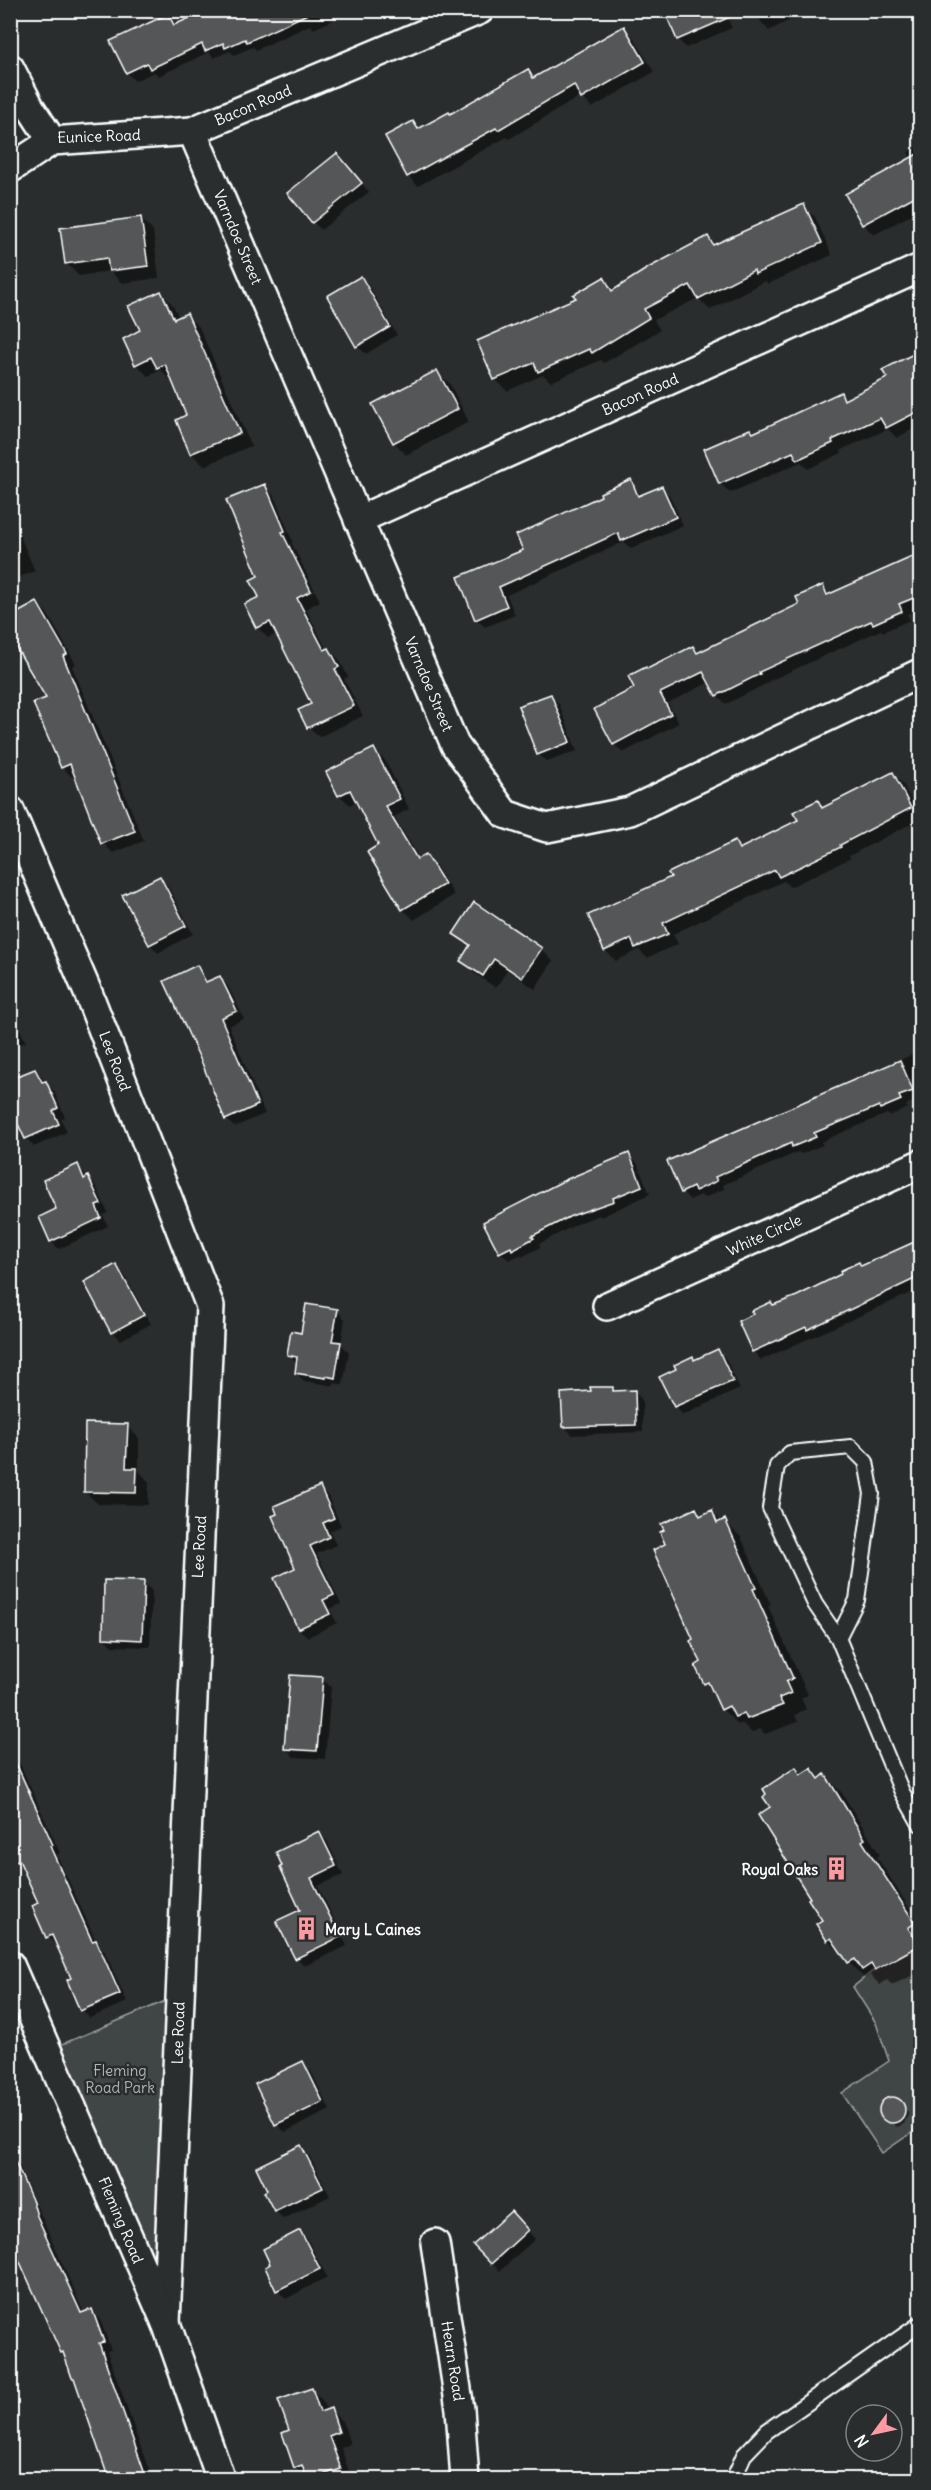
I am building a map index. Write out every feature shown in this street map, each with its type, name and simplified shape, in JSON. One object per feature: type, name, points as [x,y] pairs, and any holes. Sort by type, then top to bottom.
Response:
[{"type":"street","name":"Bacon Road","points":[[192,131],[480,10]]},
{"type":"street","name":"Eunice Road","points":[[10,68],[30,107],[52,141],[192,131]]},
{"type":"street","name":"Varndoe Street","points":[[192,131],[455,745],[505,814],[548,828],[630,812],[921,673]]},
{"type":"street","points":[[10,169],[52,141]]},
{"type":"street","name":"Bacon Road","points":[[358,520],[921,268]]},
{"type":"street","name":"Lee Road","points":[[10,810],[89,995],[210,1306],[166,2323]]},
{"type":"street","name":"White Circle","points":[[607,1306],[921,1164]]},
{"type":"street","name":"Fleming Road","points":[[10,1965],[166,2323],[221,2480]]},
{"type":"street","name":"Hearn Road","points":[[435,2243],[460,2409],[465,2480]]},
{"type":"lane","points":[[838,1638],[857,1600],[872,1494],[866,1462],[851,1447],[790,1453],[777,1466],[770,1508],[815,1604],[838,1638],[902,1791],[921,1824]]},
{"type":"lane","points":[[733,2480],[744,2455],[767,2431],[921,2324]]},
{"type":"green space","points":[[920,1933],[920,2127],[882,2153],[842,2093],[889,2061],[876,2023],[853,1987]]},
{"type":"green space","name":"Fleming Road Park","points":[[180,1995],[166,2279],[148,2282],[48,2050]]},
{"type":"building","points":[[207,10],[316,10],[247,42],[245,39],[225,48],[223,43],[205,51],[202,44],[150,69],[147,63],[126,73],[110,41],[168,14],[174,25]]},
{"type":"building","points":[[664,10],[746,10],[677,40]]},
{"type":"building","points":[[624,26],[645,62],[581,99],[574,85],[498,130],[496,128],[407,177],[385,136],[413,121],[418,129],[449,112],[450,114],[528,69],[533,78]]},
{"type":"building","points":[[921,152],[921,193],[862,225],[845,194]]},
{"type":"building","points":[[337,153],[362,183],[312,223],[287,193]]},
{"type":"building","points":[[804,204],[822,243],[755,274],[754,270],[698,299],[690,285],[644,309],[649,318],[592,353],[589,349],[538,372],[534,363],[494,380],[477,341],[576,298],[573,295],[604,277],[612,291],[648,268],[708,236],[713,245]]},
{"type":"building","points":[[141,217],[148,266],[109,271],[107,258],[65,264],[60,228]]},
{"type":"building","points":[[361,276],[390,327],[356,347],[327,296]]},
{"type":"building","points":[[161,291],[174,319],[187,313],[240,433],[190,454],[176,420],[186,415],[165,364],[157,368],[151,357],[135,365],[123,339],[140,330],[128,306]]},
{"type":"building","points":[[921,350],[921,410],[886,428],[880,418],[832,440],[833,443],[797,460],[793,452],[719,484],[704,449],[750,429],[753,433],[841,392],[844,400],[887,378],[882,370]]},
{"type":"building","points":[[437,370],[458,409],[393,443],[372,404]]},
{"type":"building","points":[[631,479],[638,496],[662,486],[676,517],[621,541],[618,533],[499,587],[507,606],[475,620],[458,577],[523,550],[516,535],[601,496],[600,493]]},
{"type":"building","points":[[265,484],[285,531],[282,532],[311,591],[297,598],[324,650],[329,648],[339,667],[335,669],[354,706],[307,728],[298,710],[311,704],[270,622],[256,628],[244,604],[259,597],[250,580],[258,576],[226,500]]},
{"type":"building","points":[[921,553],[921,595],[899,604],[902,611],[873,624],[871,621],[759,672],[760,674],[716,696],[703,672],[660,693],[671,714],[613,745],[594,709],[634,688],[628,676],[693,646],[697,653],[799,604],[796,597],[823,585],[827,595]]},
{"type":"building","points":[[37,602],[67,654],[63,656],[135,831],[101,844],[70,764],[61,768],[33,703],[46,698],[10,637],[10,617]]},
{"type":"building","points":[[551,694],[570,742],[537,755],[518,706]]},
{"type":"building","points":[[374,748],[400,799],[385,806],[417,859],[426,854],[445,884],[402,910],[367,852],[378,845],[350,790],[338,796],[326,772]]},
{"type":"building","points":[[893,772],[911,808],[840,845],[841,847],[779,877],[775,870],[663,923],[668,934],[635,948],[631,939],[604,951],[588,915],[671,877],[668,873],[735,841],[739,849],[798,820],[793,812],[818,800],[822,808]]},
{"type":"building","points":[[160,876],[186,926],[149,945],[122,895]]},
{"type":"building","points":[[474,902],[542,948],[522,978],[494,959],[483,976],[460,961],[470,945],[453,934]]},
{"type":"building","points":[[197,965],[206,982],[220,976],[237,1011],[221,1018],[258,1105],[225,1120],[202,1063],[164,981]]},
{"type":"building","points":[[900,1060],[913,1091],[899,1096],[901,1100],[880,1109],[879,1106],[814,1133],[816,1137],[792,1147],[791,1143],[715,1177],[717,1181],[695,1191],[693,1187],[681,1193],[667,1161]]},
{"type":"building","points":[[35,1069],[42,1082],[46,1081],[58,1108],[53,1111],[59,1124],[25,1139],[10,1107],[10,1079]]},
{"type":"building","points":[[629,1153],[642,1186],[613,1198],[614,1201],[571,1216],[532,1236],[534,1238],[512,1250],[511,1247],[499,1253],[483,1222],[565,1180]]},
{"type":"building","points":[[78,1164],[84,1179],[88,1176],[101,1204],[96,1206],[101,1218],[50,1242],[39,1217],[56,1209],[43,1180]]},
{"type":"building","points":[[921,1239],[921,1276],[807,1330],[806,1327],[752,1352],[738,1321],[753,1314],[751,1311],[771,1302],[773,1305],[797,1296],[841,1274],[840,1271],[859,1262],[861,1266]]},
{"type":"building","points":[[116,1264],[144,1315],[111,1333],[84,1282]]},
{"type":"building","points":[[306,1304],[338,1309],[332,1341],[341,1342],[335,1378],[295,1373],[297,1357],[287,1355],[291,1331],[301,1333]]},
{"type":"building","points":[[718,1349],[733,1381],[674,1407],[659,1377],[676,1369],[674,1365],[693,1356],[694,1360]]},
{"type":"building","points":[[590,1387],[613,1387],[613,1391],[635,1390],[636,1425],[563,1427],[561,1393],[591,1391]]},
{"type":"building","points":[[85,1423],[128,1424],[126,1468],[137,1468],[136,1493],[84,1492]]},
{"type":"building","points":[[320,1486],[334,1518],[323,1523],[329,1537],[310,1546],[334,1595],[323,1600],[330,1614],[298,1629],[274,1578],[295,1568],[272,1516],[277,1514],[274,1506]]},
{"type":"building","points":[[696,1508],[700,1516],[712,1510],[717,1523],[725,1519],[793,1678],[786,1682],[791,1693],[779,1698],[783,1705],[747,1719],[744,1713],[735,1717],[729,1706],[721,1710],[708,1682],[704,1684],[695,1666],[701,1662],[690,1641],[693,1639],[653,1550],[665,1544],[660,1532],[664,1530],[661,1524]]},
{"type":"building","points":[[104,1580],[144,1581],[142,1640],[103,1638]]},
{"type":"building","points":[[290,1675],[323,1677],[317,1751],[284,1749]]},
{"type":"building","points":[[10,1750],[53,1845],[50,1846],[92,1941],[96,1940],[120,1994],[80,2011],[67,1980],[71,1978],[52,1935],[46,1938],[32,1906],[38,1903],[19,1860],[10,1864]]},
{"type":"building","name":"Royal Oaks","points":[[796,1767],[800,1775],[811,1768],[819,1779],[825,1774],[865,1839],[862,1841],[915,1923],[908,1928],[920,1945],[875,1970],[871,1964],[862,1970],[855,1959],[848,1963],[831,1938],[827,1941],[816,1924],[822,1920],[808,1899],[810,1898],[758,1815],[770,1807],[763,1797],[766,1794],[763,1789]]},
{"type":"building","points":[[319,1831],[336,1866],[311,1878],[340,1937],[295,1959],[276,1921],[300,1910],[280,1867],[282,1866],[276,1852]]},
{"type":"building","points":[[303,2061],[323,2102],[275,2125],[255,2084]]},
{"type":"building","points":[[892,2097],[901,2101],[905,2110],[901,2119],[892,2123],[883,2119],[879,2110],[883,2101]]},
{"type":"building","points":[[301,2145],[323,2188],[274,2211],[264,2192],[267,2190],[256,2167]]},
{"type":"building","points":[[10,2150],[81,2313],[92,2309],[104,2342],[99,2343],[147,2480],[109,2480],[74,2378],[72,2378],[63,2352],[61,2353],[10,2240]]},
{"type":"building","points":[[511,2211],[528,2230],[491,2264],[473,2245]]},
{"type":"building","points":[[300,2230],[320,2269],[276,2291],[265,2267],[270,2264],[263,2249]]},
{"type":"building","points":[[312,2388],[320,2412],[331,2408],[339,2432],[329,2436],[341,2469],[307,2480],[302,2465],[294,2468],[282,2433],[289,2430],[278,2400]]},
{"type":"place","name":"Royal Oaks","points":[[836,1869]]},
{"type":"place","name":"Mary L Caines","points":[[307,1929]]}]
